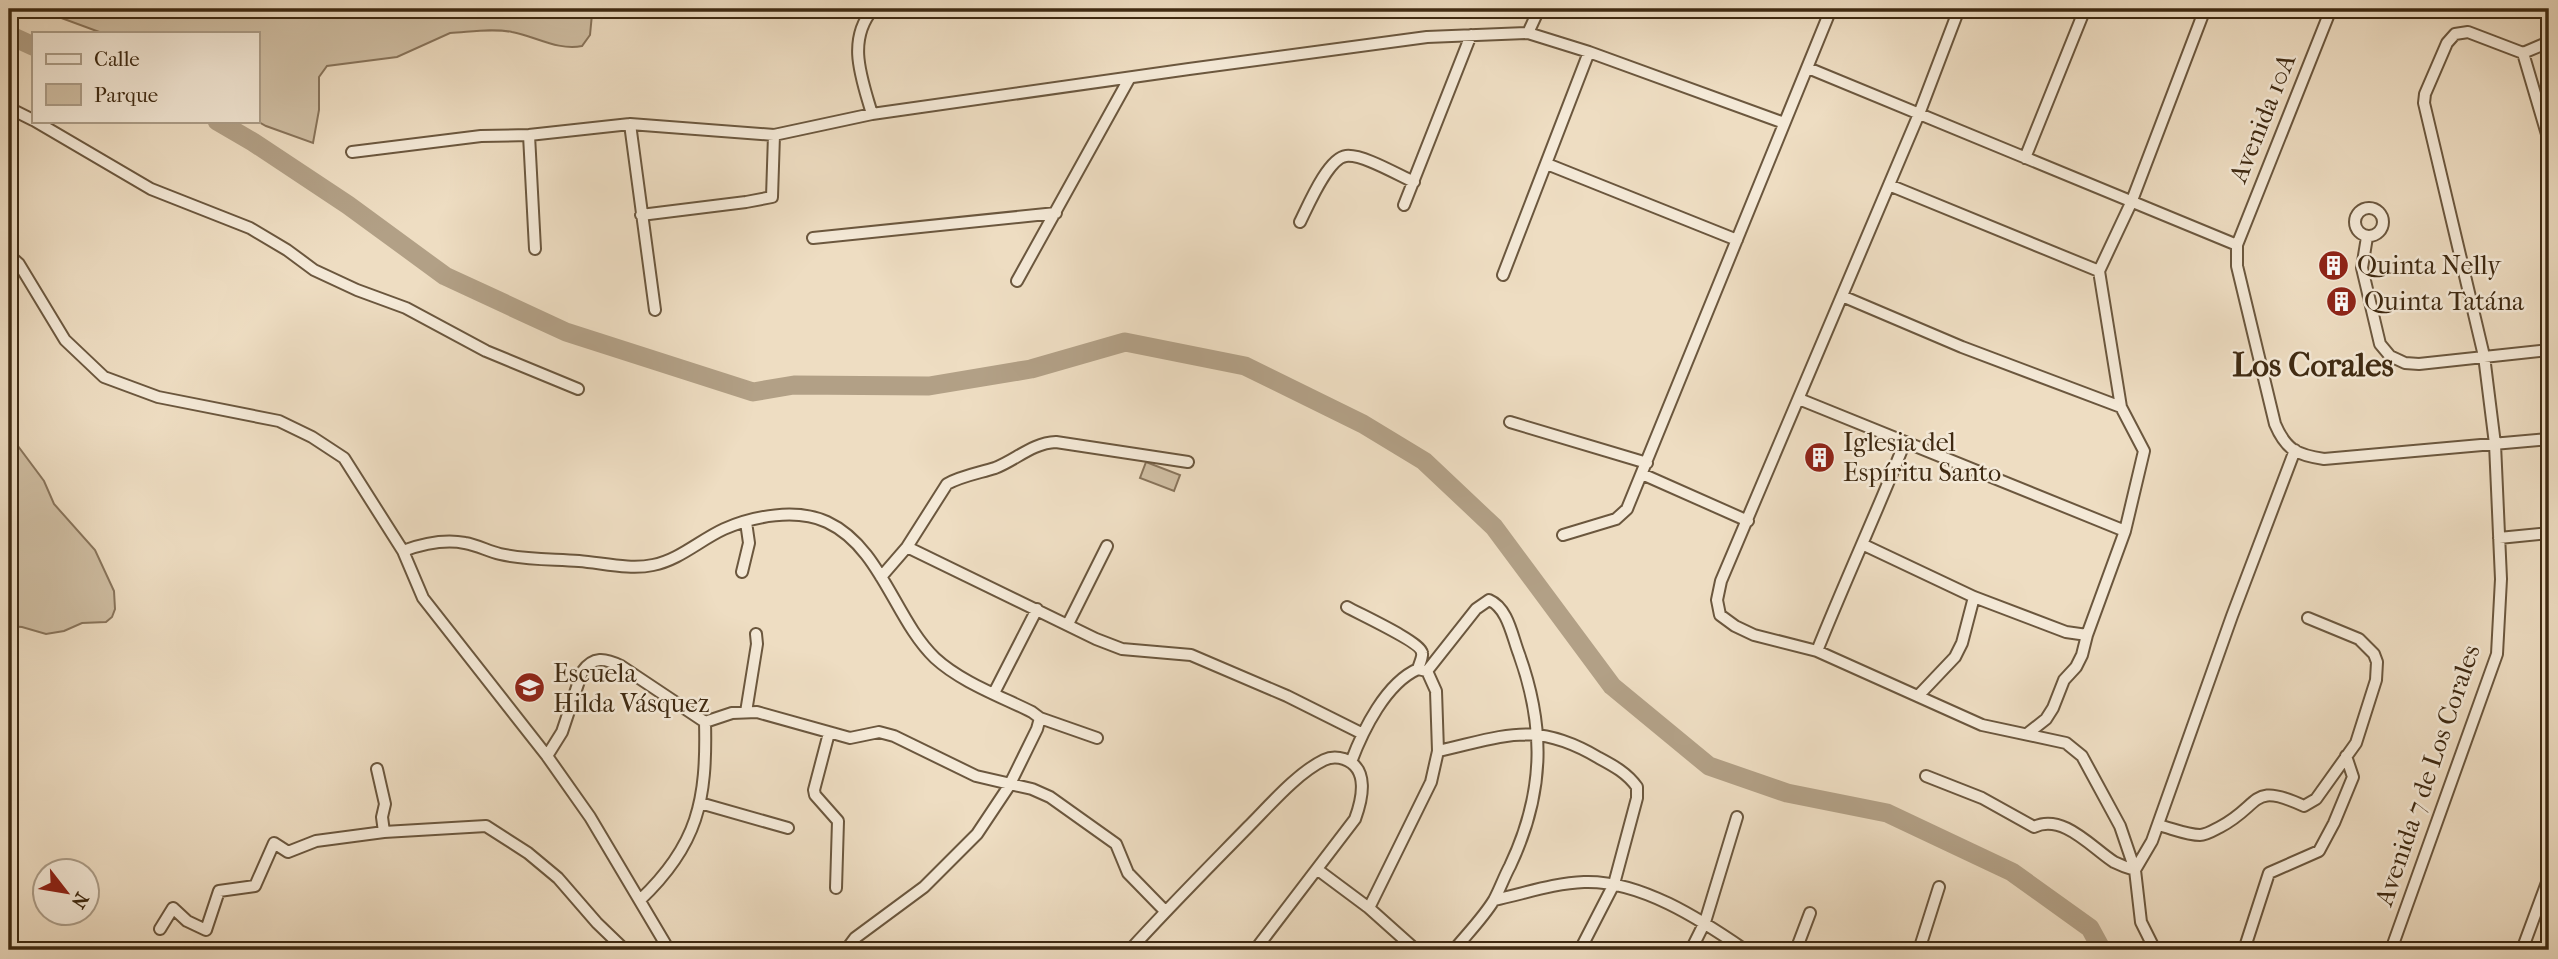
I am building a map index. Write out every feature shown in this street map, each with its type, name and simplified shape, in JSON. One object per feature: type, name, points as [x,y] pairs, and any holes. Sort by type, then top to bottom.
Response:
[{"type":"street","points":[[872,114],[857,64],[862,28],[873,9]]},
{"type":"street","points":[[1528,33],[1539,9]]},
{"type":"street","points":[[1563,535],[1616,519],[1627,509],[1831,9]]},
{"type":"street","points":[[1959,9],[1919,114],[1721,581],[1717,600],[1720,615],[1754,635],[1817,651],[1982,725],[2066,743],[2082,756],[2120,826],[2135,870],[2141,922],[2155,950]]},
{"type":"street","points":[[2025,158],[2085,9]]},
{"type":"street","points":[[2027,734],[2046,719],[2064,680],[2076,667],[2125,531],[2144,451],[2122,407],[2099,271],[2131,203],[2205,9]]},
{"type":"street","name":"Avenida 10A","points":[[2237,245],[2331,9]]},
{"type":"street","name":"Avenida 7 de Los Corales","points":[[2391,950],[2497,654],[2501,579],[2495,444],[2484,356],[2424,103],[2425,94],[2447,43],[2455,34],[2468,32],[2523,54]]},
{"type":"street","points":[[352,152],[481,136],[529,135],[630,124],[774,135],[872,114],[1427,37],[1528,33],[1784,122]]},
{"type":"street","points":[[1404,205],[1471,35]]},
{"type":"street","points":[[2549,42],[2523,54],[2549,141]]},
{"type":"street","points":[[1503,275],[1589,52]]},
{"type":"street","points":[[1808,68],[2237,245],[2237,266],[2275,424],[2282,441],[2295,450],[2307,456],[2324,459],[2549,439]]},
{"type":"street","points":[[1017,281],[1129,79]]},
{"type":"street","points":[[9,108],[32,119]]},
{"type":"street","points":[[37,122],[151,188],[250,228],[288,250],[314,270],[406,308],[486,351],[578,389]]},
{"type":"street","points":[[630,124],[655,310]]},
{"type":"street","points":[[529,135],[535,249]]},
{"type":"street","points":[[641,215],[772,197],[774,135]]},
{"type":"street","points":[[1300,222],[1328,171],[1336,160],[1346,156],[1360,158],[1413,182]]},
{"type":"street","points":[[1547,163],[1737,240]]},
{"type":"street","points":[[1889,185],[2099,271]]},
{"type":"street","points":[[813,238],[1056,213]]},
{"type":"street","points":[[2367,237],[2362,268],[2380,344],[2390,356],[2405,363],[2419,364],[2549,350]]},
{"type":"street","points":[[9,255],[19,264],[65,340],[104,377],[158,397],[279,421],[312,436],[344,458],[403,551],[423,598],[547,756],[590,817],[669,950]]},
{"type":"street","points":[[1842,296],[1962,347],[2122,407]]},
{"type":"street","points":[[1799,398],[2125,531]]},
{"type":"street","points":[[1510,422],[1645,469],[1748,521]]},
{"type":"street","points":[[881,578],[907,547],[947,484],[996,467],[1043,442],[1188,462]]},
{"type":"street","points":[[1817,651],[1849,573],[1864,545],[1905,442]]},
{"type":"street","points":[[2135,870],[2152,841],[2232,616],[2295,450]]},
{"type":"street","points":[[403,551],[424,543],[463,542],[501,554],[652,566],[673,558],[724,529],[782,515],[805,515],[826,521],[845,532],[859,546],[920,640],[934,657],[951,670],[1040,718],[1097,738]]},
{"type":"street","points":[[743,572],[749,543],[746,522]]},
{"type":"street","points":[[2499,538],[2549,533]]},
{"type":"street","points":[[1864,545],[1974,597],[2066,632],[2087,635]]},
{"type":"street","points":[[1068,624],[1107,546]]},
{"type":"street","points":[[907,547],[1122,649],[1191,655],[1287,696],[1361,733]]},
{"type":"street","points":[[1918,696],[1955,657],[1962,643],[1974,597]]},
{"type":"street","points":[[1351,762],[1361,733],[1397,681],[1422,670],[1476,609],[1489,600],[1494,603],[1506,618],[1525,672],[1538,734],[1538,769],[1528,822],[1493,900],[1454,950]]},
{"type":"street","points":[[1347,607],[1405,637],[1421,649],[1422,670],[1436,691],[1438,751],[1431,782],[1369,908]]},
{"type":"street","points":[[994,693],[1037,609]]},
{"type":"street","points":[[2158,825],[2201,835],[2237,818],[2255,799],[2266,794],[2280,795],[2304,806],[2311,804],[2356,743],[2376,680],[2377,663],[2374,654],[2359,639],[2308,618]]},
{"type":"street","points":[[746,712],[757,644],[756,634]]},
{"type":"street","points":[[547,756],[562,732],[582,672],[595,660],[606,659],[621,666],[705,722]]},
{"type":"street","points":[[705,722],[732,713],[757,712],[850,738],[879,732],[894,736],[960,769],[1009,786],[1032,789],[1050,797],[1116,844],[1128,873],[1166,911]]},
{"type":"street","points":[[846,950],[855,938],[924,887],[977,834],[1009,786],[1040,718]]},
{"type":"street","points":[[640,900],[663,878],[684,848],[694,826],[706,759],[705,722]]},
{"type":"street","points":[[829,733],[814,790],[838,821],[836,888]]},
{"type":"street","points":[[1438,751],[1519,734],[1538,734],[1560,738],[1583,748],[1630,777],[1637,787],[1637,798],[1614,884],[1580,950]]},
{"type":"street","points":[[2244,950],[2269,873],[2319,851],[2334,823],[2353,776],[2346,756]]},
{"type":"street","points":[[1130,950],[1271,804],[1311,768],[1325,759],[1340,758],[1351,762],[1360,773],[1363,788],[1355,819],[1255,950]]},
{"type":"street","points":[[376,769],[385,804],[382,817],[384,832]]},
{"type":"street","points":[[1926,776],[1982,798],[2034,827],[2042,823],[2058,825],[2085,839],[2114,862],[2135,870]]},
{"type":"street","points":[[700,803],[788,828]]},
{"type":"street","points":[[1691,950],[1705,922],[1737,817]]},
{"type":"street","points":[[160,929],[173,908],[187,921],[206,930],[219,891],[255,886],[274,844],[288,852],[316,841],[384,832],[486,826],[528,853],[558,878],[597,923],[625,950]]},
{"type":"street","points":[[1318,870],[1369,908],[1416,950]]},
{"type":"street","points":[[1493,900],[1568,883],[1614,884],[1705,922],[1745,950]]},
{"type":"street","points":[[2522,950],[2548,885]]},
{"type":"street","points":[[1919,950],[1939,887]]},
{"type":"street","points":[[1796,950],[1810,913]]},
{"type":"green space","points":[[37,9],[587,9],[592,14],[590,35],[582,46],[555,45],[504,31],[450,33],[397,57],[327,66],[319,77],[319,110],[313,143],[259,122],[259,32],[99,32]]},
{"type":"green space","points":[[9,434],[44,481],[54,504],[95,550],[114,591],[115,609],[106,622],[82,623],[64,631],[46,634],[9,626]]},
{"type":"green space","points":[[1146,462],[1180,475],[1174,491],[1140,478]]},
{"type":"waterway","points":[[9,35],[32,46]]},
{"type":"waterway","points":[[219,122],[348,205],[445,276],[566,332],[753,392],[794,385],[929,386],[1031,369],[1125,342],[1245,366],[1363,424],[1424,461],[1494,527],[1612,686],[1709,766],[1787,793],[1887,813],[2012,872],[2090,928],[2102,950]]},
{"type":"place","name":"Quinta Nelly","points":[[2334,265]]},
{"type":"place","name":"Quinta Tatána","points":[[2341,301]]},
{"type":"place","name":"Iglesia del Espíritu Santo","points":[[1820,457]]},
{"type":"place","name":"Escuela Hilda Vásquez","points":[[530,688]]},
{"type":"district","name":"Los Corales","points":[[2313,364]]}]
